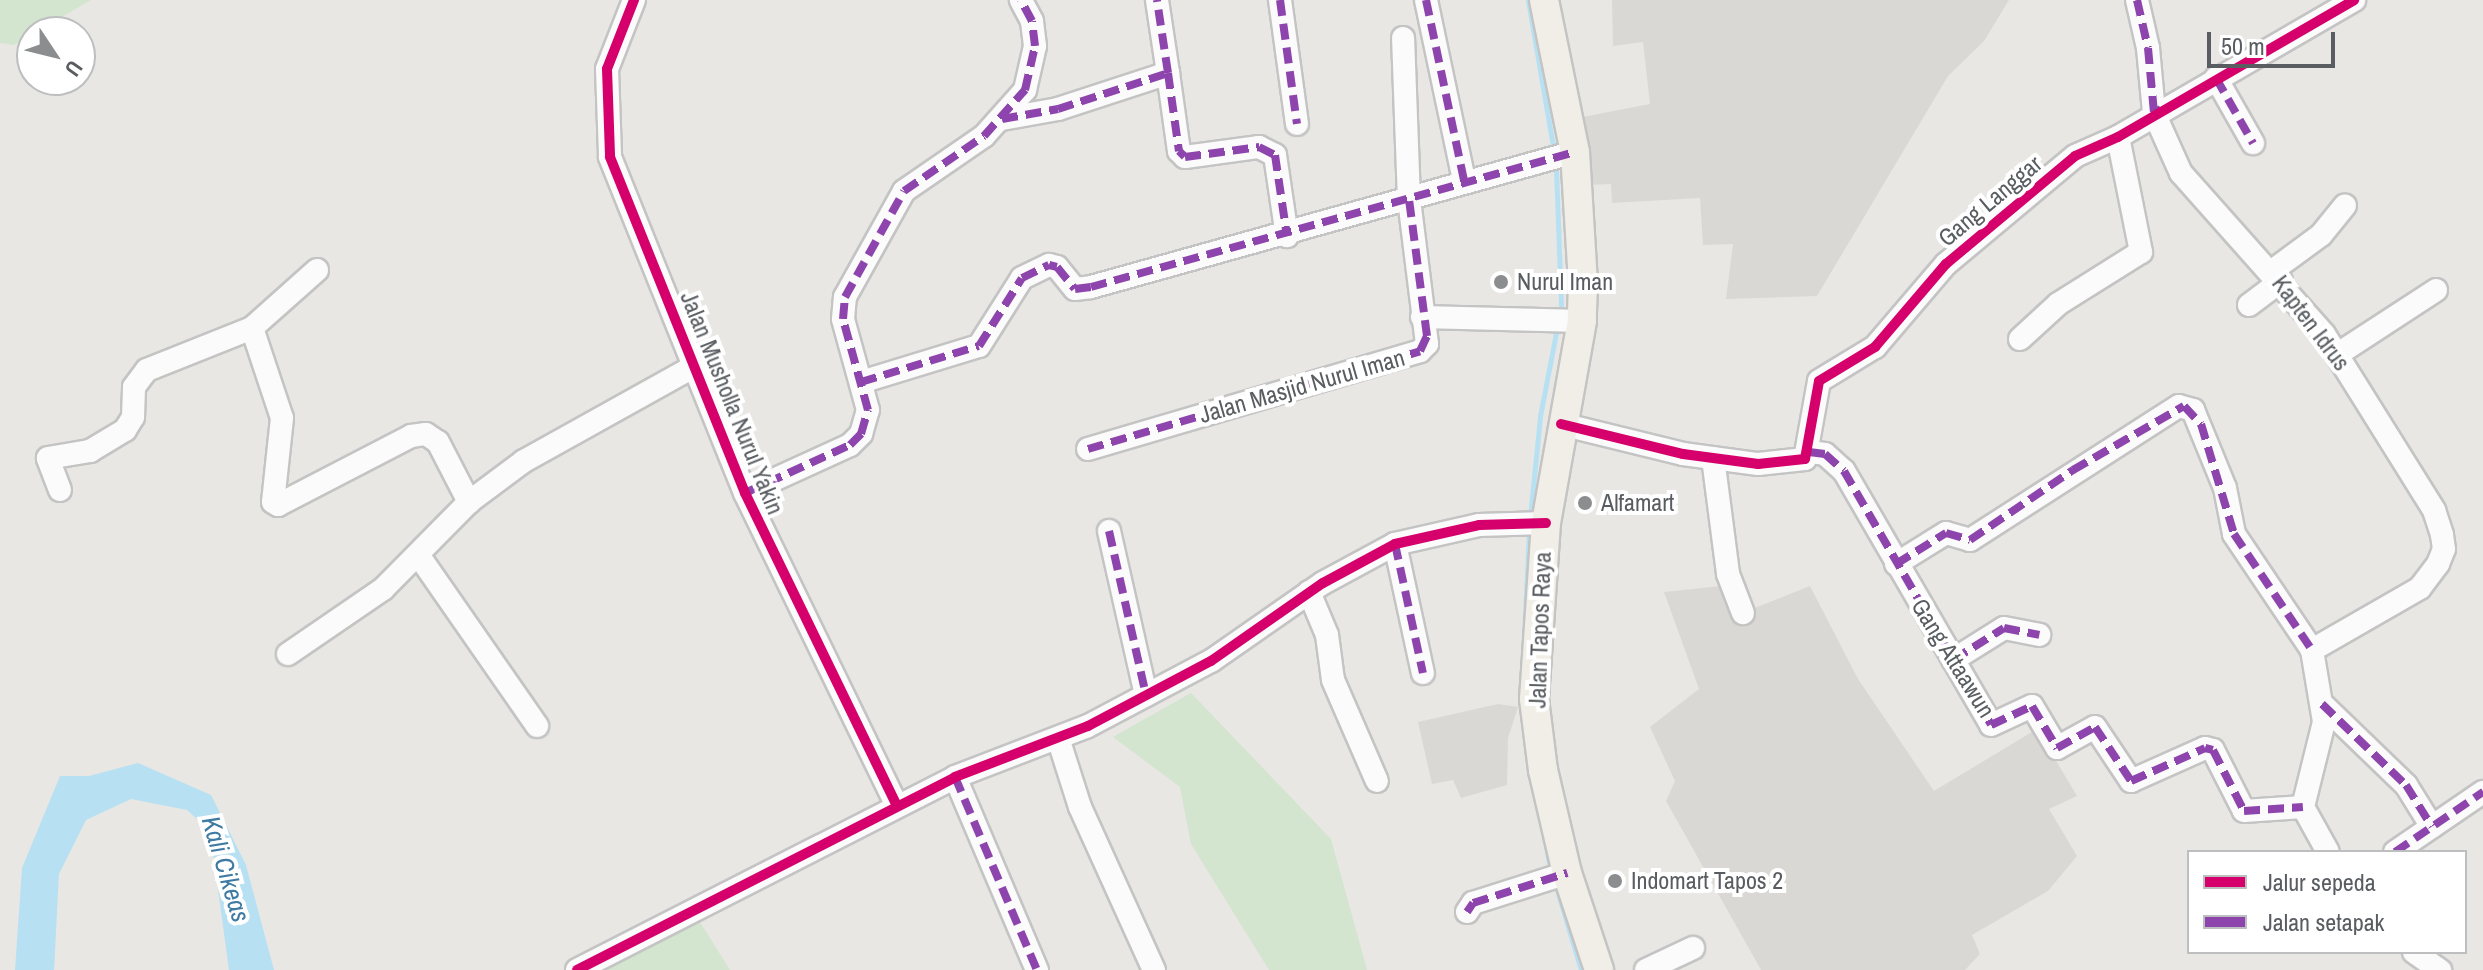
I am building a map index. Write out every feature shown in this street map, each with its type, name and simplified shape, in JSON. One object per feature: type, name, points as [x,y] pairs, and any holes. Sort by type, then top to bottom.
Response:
[{"type":"main road","name":"Jalan Tapos Raya","points":[[1544,0],[1575,152],[1582,321],[1536,523],[1534,699],[1557,877],[1599,970]]},
{"type":"street","name":"Jalan Musholla Nurul Yakin","points":[[634,0],[610,54],[607,146],[745,493],[897,806]]},
{"type":"street","points":[[745,493],[858,439],[868,417],[843,303],[891,208],[916,180],[1002,119],[1019,99],[1033,67],[1032,21],[1021,0]]},
{"type":"street","points":[[1157,0],[1179,151],[1185,157],[1259,147],[1275,155],[1287,236]]},
{"type":"street","points":[[1280,0],[1297,124]]},
{"type":"street","points":[[1426,0],[1464,181]]},
{"type":"street","points":[[2137,0],[2148,48],[2154,113]]},
{"type":"street","name":"Gang Langgar","points":[[1809,452],[1819,381],[1875,347],[1946,264],[2075,156],[2118,137],[2328,7],[2354,0]]},
{"type":"street","points":[[1403,38],[1409,200],[1422,317]]},
{"type":"street","points":[[1002,119],[1058,109],[1168,73]]},
{"type":"street","points":[[2216,78],[2253,143]]},
{"type":"street","name":"Kapten Idrus","points":[[2154,113],[2196,194],[2277,276],[2338,354],[2434,510],[2444,549],[2420,588],[2312,650]]},
{"type":"street","points":[[2020,339],[2058,304],[2141,252],[2118,137]]},
{"type":"street","points":[[861,382],[979,346],[1022,278],[1049,265],[1057,267],[1075,289],[1287,236],[1464,181],[1575,152]]},
{"type":"street","points":[[2249,305],[2321,235],[2345,205]]},
{"type":"street","points":[[60,490],[48,458],[90,451],[125,430],[133,417],[134,387],[147,370],[252,328],[317,270]]},
{"type":"street","points":[[2338,354],[2436,290]]},
{"type":"street","name":"Jalan Masjid Nurul Iman","points":[[1088,449],[1420,351],[1427,336],[1422,317],[1582,321]]},
{"type":"street","points":[[252,328],[282,418],[273,502],[278,505],[411,436],[426,434],[438,442],[469,502]]},
{"type":"street","points":[[288,654],[383,589],[419,556],[469,502],[524,461],[695,366]]},
{"type":"street","points":[[1896,564],[1946,533],[1970,540],[2073,470],[2184,406],[2201,424],[2234,534],[2312,650],[2324,722],[2303,807],[2327,850]]},
{"type":"street","points":[[1561,424],[1626,443],[1713,458],[1797,463],[1809,452]]},
{"type":"street","name":"Gang Attaawun","points":[[1809,452],[1825,454],[1844,471],[1991,725],[2032,706],[2057,748],[2095,727],[2131,781],[2205,748],[2213,750],[2244,811],[2303,807]]},
{"type":"street","points":[[1713,458],[1728,574],[1743,613]]},
{"type":"street","points":[[577,970],[955,777],[1058,738],[1146,695],[1211,661],[1309,592],[1395,544],[1441,531],[1536,523]]},
{"type":"street","points":[[1109,531],[1146,695]]},
{"type":"street","points":[[1395,544],[1423,673]]},
{"type":"street","points":[[419,556],[537,726]]},
{"type":"street","points":[[1309,592],[1327,635],[1333,680],[1377,781]]},
{"type":"street","points":[[1953,660],[2004,628],[2039,635]]},
{"type":"street","points":[[2322,704],[2349,725],[2385,769],[2402,780],[2432,827]]},
{"type":"street","points":[[1058,738],[1080,807],[1154,970]]},
{"type":"street","points":[[955,777],[1037,970]]},
{"type":"street","points":[[2398,850],[2483,792]]},
{"type":"street","points":[[1467,912],[1473,903],[1557,877]]},
{"type":"street","points":[[1646,970],[1693,948]]},
{"type":"street","points":[[2417,954],[2440,970]]},
{"type":"shaded area","points":[[1612,0],[2009,0],[1984,41],[1948,76],[1817,296],[1726,299],[1733,244],[1703,245],[1700,198],[1612,203],[1611,184],[1587,185],[1577,118],[1650,104],[1643,42],[1613,46]]},
{"type":"shaded area","points":[[1740,584],[1752,609],[1810,586],[1858,679],[1934,791],[2037,729],[2077,796],[2049,809],[2077,856],[2048,891],[1972,935],[1980,954],[1965,970],[1761,970],[1666,801],[1675,781],[1650,727],[1699,689],[1664,592]]},
{"type":"shaded area","points":[[1498,704],[1518,707],[1508,738],[1507,785],[1461,798],[1453,780],[1432,784],[1418,722]]},
{"type":"green space","points":[[0,0],[91,0],[64,16],[16,16],[16,44],[0,43]]},
{"type":"green space","points":[[1191,693],[1331,839],[1367,970],[1269,970],[1191,844],[1180,787],[1113,737]]},
{"type":"green space","points":[[698,919],[730,970],[607,970]]},
{"type":"water","name":"Kali Cikeas","points":[[138,763],[211,795],[246,865],[274,970],[229,970],[210,831],[187,810],[131,799],[86,820],[59,874],[54,970],[15,970],[22,868],[60,776],[89,776]]},
{"type":"waterway","points":[[1528,0],[1553,147]]},
{"type":"waterway","points":[[1556,169],[1561,305]]},
{"type":"waterway","points":[[1530,517],[1540,416],[1557,328]]},
{"type":"waterway","points":[[1521,700],[1529,531]]},
{"type":"waterway","points":[[1542,825],[1551,873]]},
{"type":"waterway","points":[[1555,883],[1581,970]]},
{"type":"marked path","points":[[745,493],[850,445],[861,434],[868,410],[843,319],[845,297],[904,191],[984,136],[1025,90],[1035,46],[1032,21],[1021,0]]},
{"type":"marked path","points":[[1002,119],[1058,109],[1168,73],[1157,0]]},
{"type":"marked path","points":[[1280,0],[1297,124]]},
{"type":"marked path","points":[[1426,0],[1464,181]]},
{"type":"marked path","points":[[2137,0],[2148,48],[2154,113],[2161,109]]},
{"type":"marked path","points":[[1168,73],[1179,151],[1185,157],[1259,147],[1275,155],[1287,236]]},
{"type":"marked path","points":[[2216,78],[2253,143]]},
{"type":"marked path","points":[[861,382],[979,346],[1022,278],[1049,265],[1057,267],[1075,289],[1091,287],[1575,152]]},
{"type":"marked path","points":[[1088,449],[1420,351],[1427,336],[1409,200]]},
{"type":"marked path","points":[[1896,564],[1946,533],[1970,540],[2073,470],[2184,406],[2201,424],[2234,534],[2312,650]]},
{"type":"marked path","points":[[1809,452],[1825,454],[1844,471],[1991,725],[2032,706],[2057,748],[2095,727],[2131,781],[2205,748],[2213,750],[2244,811],[2303,807]]},
{"type":"marked path","points":[[1109,531],[1146,695]]},
{"type":"marked path","points":[[1395,544],[1423,673]]},
{"type":"marked path","points":[[1953,660],[2004,628],[2039,635]]},
{"type":"marked path","points":[[2322,704],[2406,785],[2432,827]]},
{"type":"marked path","points":[[955,777],[1037,970]]},
{"type":"marked path","points":[[2398,850],[2483,792]]},
{"type":"marked path","points":[[1467,912],[1473,903],[1567,873]]},
{"type":"cycle path","points":[[634,0],[607,69],[610,157],[745,493],[897,806]]},
{"type":"cycle path","points":[[1561,424],[1683,454],[1758,464],[1805,459],[1819,381],[1875,347],[1946,264],[2075,156],[2118,137],[2354,0]]},
{"type":"cycle path","points":[[577,970],[955,777],[1088,726],[1211,661],[1323,583],[1395,544],[1479,525],[1546,523]]},
{"type":"place","name":"Nurul Iman","points":[[1501,282]]},
{"type":"place","name":"Alfamart","points":[[1585,503]]},
{"type":"place","name":"Indomart Tapos 2","points":[[1615,881]]}]
